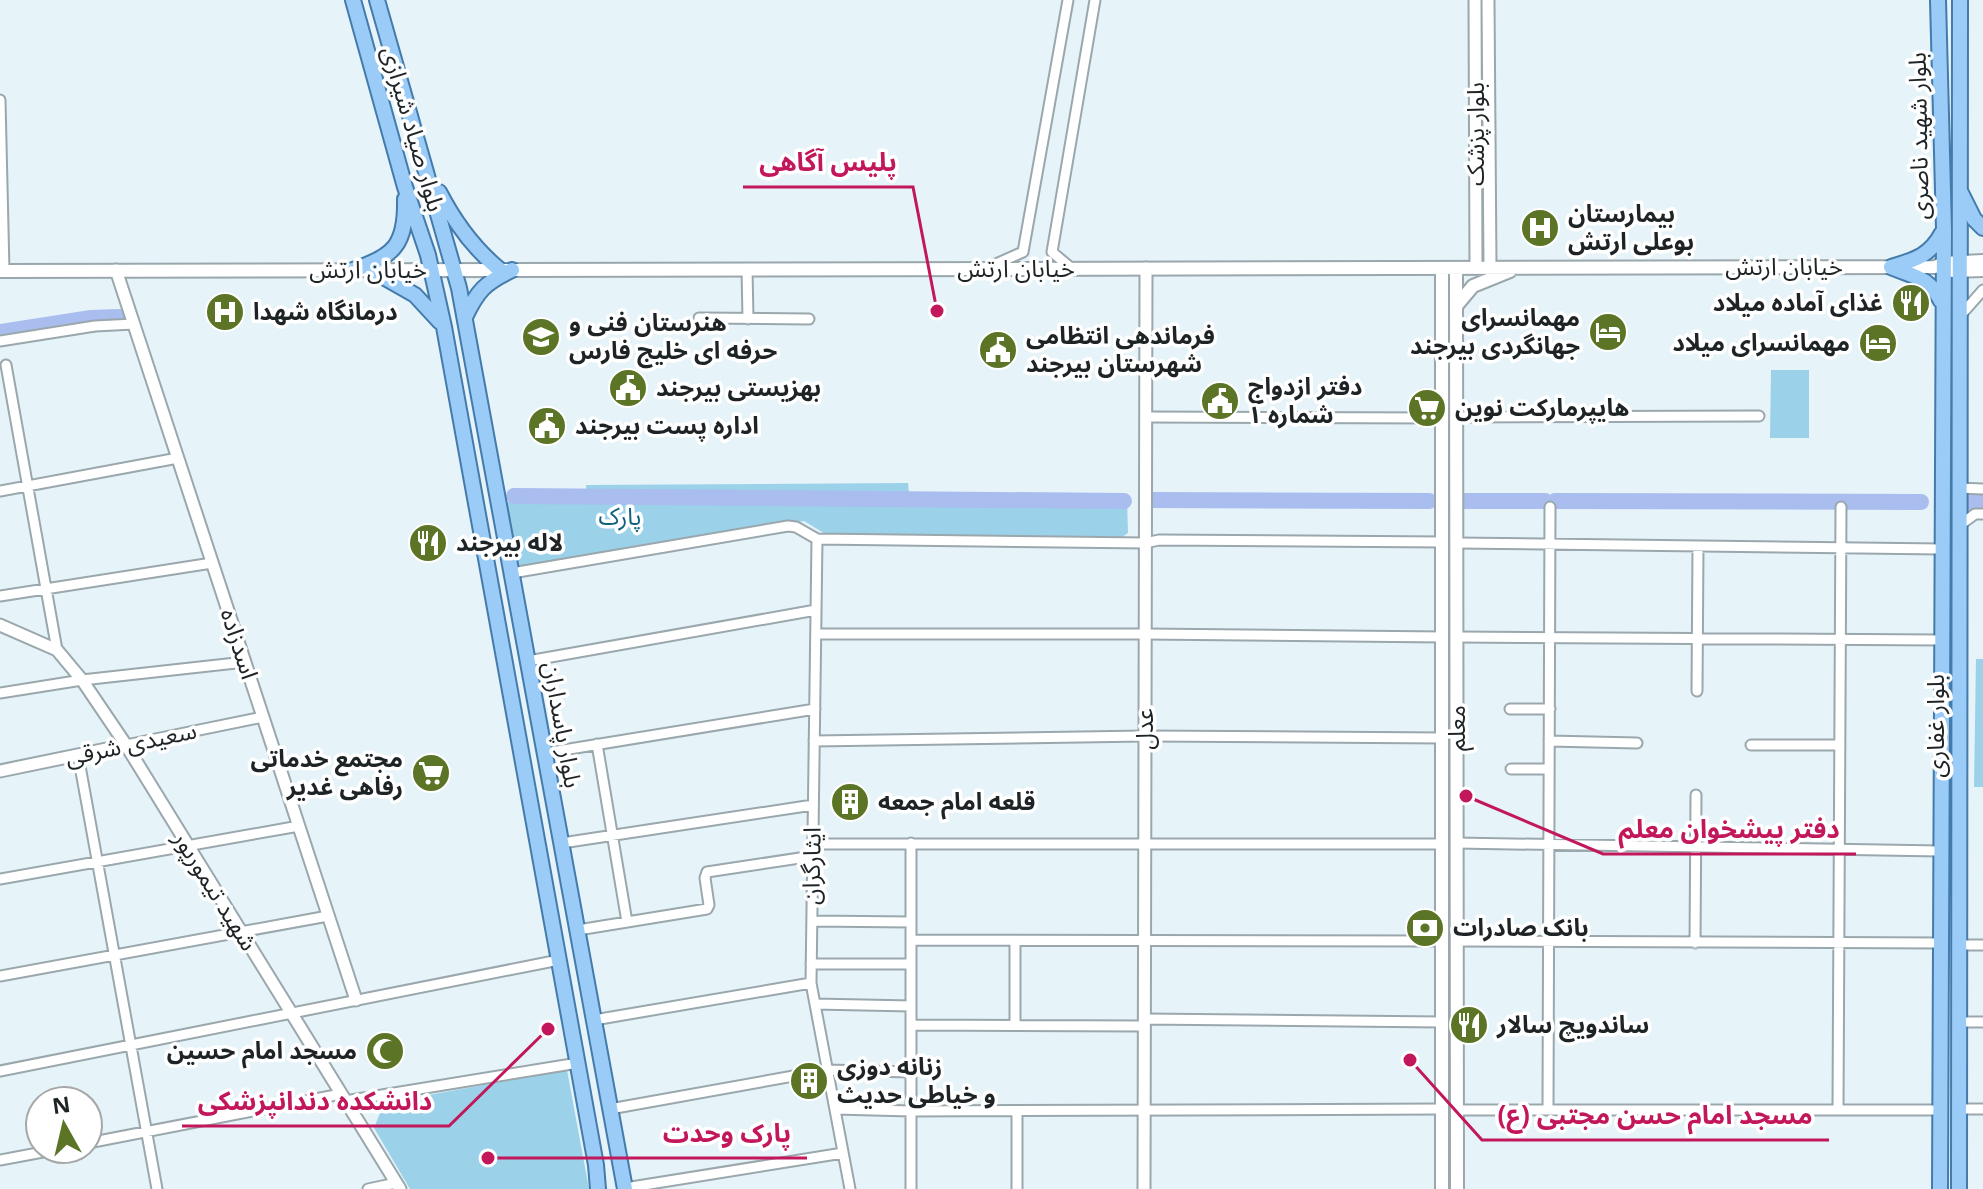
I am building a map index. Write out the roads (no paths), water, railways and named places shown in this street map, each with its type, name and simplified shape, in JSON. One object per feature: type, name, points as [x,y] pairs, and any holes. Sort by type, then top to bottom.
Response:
[{"type":"main road","name":"بلوار صیاد شیرازی","points":[[353,0],[431,270]]},
{"type":"main road","name":"بلوار صیاد شیرازی","points":[[377,0],[455,270]]},
{"type":"main road","name":"بلوار شهید ناصری","points":[[1947,267],[1959,190],[1960,0]]},
{"type":"main road","name":"بلوار شهید ناصری","points":[[1934,1],[1947,267]]},
{"type":"main road","points":[[423,158],[454,222],[482,255],[506,270],[476,294],[465,318]]},
{"type":"main road","points":[[353,270],[389,255],[398,244],[406,221],[405,187]]},
{"type":"main road","points":[[1959,190],[1974,219],[1983,228]]},
{"type":"main road","points":[[1891,267],[1918,259],[1930,251],[1944,229]]},
{"type":"main road","points":[[1947,267],[1983,261]]},
{"type":"main road","points":[[1891,267],[1926,280],[1942,303]]},
{"type":"main road","points":[[1947,267],[1983,270]]},
{"type":"main road","name":"خیابان ارتش","points":[[2,271],[1947,267]]},
{"type":"main road","name":"بلوار غفاری","points":[[1940,1189],[1942,303],[1947,267]]},
{"type":"main road","name":"بلوار غفاری","points":[[1947,267],[1958,319],[1959,1189]]},
{"type":"main road","name":"معلم","points":[[1442,268],[1457,543],[1457,1189]]},
{"type":"main road","name":"معلم","points":[[1442,1189],[1443,542],[1457,305],[1456,268]]},
{"type":"main road","points":[[1457,305],[1473,286],[1520,268]]},
{"type":"main road","points":[[371,270],[415,295],[444,327]]},
{"type":"main road","name":"بلوار پاسداران","points":[[431,270],[578,1063],[598,1189]]},
{"type":"main road","name":"بلوار پاسداران","points":[[455,270],[625,1188]]},
{"type":"street","points":[[986,269],[1023,252],[1068,0]]},
{"type":"street","points":[[1071,268],[1052,252],[1095,0]]},
{"type":"street","name":"بلوار پزشک","points":[[1475,0],[1483,268]]},
{"type":"street","name":"بلوار پزشک","points":[[1483,268],[1488,0]]},
{"type":"street","points":[[0,100],[2,271]]},
{"type":"street","name":"عدل","points":[[1144,1189],[1146,268]]},
{"type":"street","points":[[747,269],[748,319]]},
{"type":"street","name":"اسدزاده","points":[[116,270],[356,1000]]},
{"type":"street","points":[[1958,319],[1969,302],[1983,290]]},
{"type":"street","points":[[699,318],[809,319]]},
{"type":"street","points":[[0,341],[95,326],[134,324]]},
{"type":"street","points":[[6,365],[57,650]]},
{"type":"street","points":[[1146,417],[1759,416]]},
{"type":"street","points":[[0,491],[178,458]]},
{"type":"street","points":[[1958,488],[1983,489]]},
{"type":"street","points":[[1548,1110],[1550,507]]},
{"type":"street","points":[[1838,1110],[1841,507]]},
{"type":"street","points":[[1958,527],[1975,514],[1983,514]]},
{"type":"street","points":[[512,573],[788,526],[817,539],[976,543],[1145,543],[1159,540],[1443,542]]},
{"type":"street","name":"ایثارگران","points":[[817,539],[811,983],[850,1189]]},
{"type":"street","points":[[1457,543],[1941,549]]},
{"type":"street","points":[[1697,691],[1698,547]]},
{"type":"street","points":[[0,596],[212,563]]},
{"type":"street","points":[[528,661],[816,610]]},
{"type":"street","name":"شهید تیمورپور","points":[[0,625],[57,650],[82,680],[126,745],[398,1186]]},
{"type":"street","points":[[816,634],[1443,637]]},
{"type":"street","points":[[1457,637],[1941,640]]},
{"type":"street","points":[[0,693],[82,680],[245,662]]},
{"type":"street","points":[[545,753],[815,709]]},
{"type":"street","points":[[1510,709],[1550,709]]},
{"type":"street","name":"سعیدی شرقی","points":[[0,771],[263,717]]},
{"type":"street","points":[[814,741],[1145,736],[1443,738]]},
{"type":"street","points":[[1549,741],[1637,743]]},
{"type":"street","points":[[597,744],[627,922]]},
{"type":"street","points":[[1751,745],[1840,745]]},
{"type":"street","points":[[78,755],[157,1189]]},
{"type":"street","points":[[1511,769],[1549,769]]},
{"type":"street","points":[[1695,943],[1696,795]]},
{"type":"street","points":[[562,843],[813,805]]},
{"type":"street","points":[[0,879],[299,826]]},
{"type":"street","points":[[911,843],[911,1189]]},
{"type":"street","points":[[1457,843],[1940,851]]},
{"type":"street","points":[[813,844],[1443,844]]},
{"type":"street","points":[[578,930],[709,908],[704,874],[813,856]]},
{"type":"street","points":[[0,976],[328,916]]},
{"type":"street","points":[[812,921],[911,922]]},
{"type":"street","points":[[911,940],[1443,941]]},
{"type":"street","points":[[1015,941],[1015,1025]]},
{"type":"street","points":[[1457,941],[1940,943]]},
{"type":"street","points":[[1958,945],[1983,945]]},
{"type":"street","points":[[2,1071],[559,960]]},
{"type":"street","points":[[811,964],[911,964]]},
{"type":"street","points":[[594,1020],[811,983]]},
{"type":"street","points":[[815,1004],[911,1006]]},
{"type":"street","points":[[911,1025],[1291,1020],[1442,1022]]},
{"type":"street","points":[[1958,1022],[1983,1022]]},
{"type":"street","points":[[104,1140],[343,1097],[578,1063]]},
{"type":"street","points":[[610,1109],[827,1070],[911,1072]]},
{"type":"street","points":[[835,1109],[1442,1109]]},
{"type":"street","points":[[1959,1109],[1983,1109]]},
{"type":"street","points":[[1457,1110],[1940,1110]]},
{"type":"street","points":[[1017,1111],[1017,1189]]},
{"type":"street","points":[[625,1188],[843,1153]]},
{"type":"street","points":[[0,1160],[24,1155]]},
{"type":"street","points":[[368,1189],[398,1186]]},
{"type":"waterway","points":[[0,332],[91,318],[119,317]]},
{"type":"waterway","points":[[514,496],[1124,501]]},
{"type":"waterway","points":[[1150,500],[1429,501]]},
{"type":"waterway","points":[[1464,501],[1545,501]]},
{"type":"waterway","points":[[1555,501],[1921,502]]},
{"type":"waterway","points":[[1969,503],[1983,503]]},
{"type":"place","name":"بیمارستان بوعلی ارتش","points":[[1540,228]]},
{"type":"place","name":"غذای آماده میلاد","points":[[1911,303]]},
{"type":"place","name":"پلیس آگاهی","points":[[937,311]]},
{"type":"place","name":"درمانگاه شهدا","points":[[225,312]]},
{"type":"place","name":"مهمانسرای جهانگردی بیرجند","points":[[1608,332]]},
{"type":"place","name":"هنرستان فنی و حرفه ای خلیج فارس","points":[[541,337]]},
{"type":"place","name":"مهمانسرای میلاد","points":[[1878,343]]},
{"type":"place","name":"فرماندهی انتظامی شهرستان بیرجند","points":[[998,350]]},
{"type":"place","name":"بهزیستی بیرجند","points":[[628,388]]},
{"type":"place","name":"دفتر ازدواج شماره ۱","points":[[1220,401]]},
{"type":"place","name":"هایپرمارکت نوین","points":[[1427,408]]},
{"type":"place","name":"اداره پست بیرجند","points":[[547,426]]},
{"type":"place","name":"لاله بیرجند","points":[[428,543]]},
{"type":"place","name":"مجتمع خدماتی رفاهی غدیر","points":[[431,773]]},
{"type":"place","name":"دفتر پیشخوان معلم","points":[[1466,796]]},
{"type":"place","name":"قلعه امام جمعه","points":[[850,802]]},
{"type":"place","name":"بانک صادرات","points":[[1425,928]]},
{"type":"place","name":"ساندویچ سالار","points":[[1469,1025]]},
{"type":"place","name":"دانشکده دندانپزشکی","points":[[548,1029]]},
{"type":"place","name":"مسجد امام حسین","points":[[385,1051]]},
{"type":"place","name":"مسجد امام حسن مجتبی (ع)","points":[[1410,1060]]},
{"type":"place","name":"زنانه دوزی و خیاطی حدیث","points":[[809,1081]]},
{"type":"place","name":"پارک وحدت","points":[[488,1158]]},
{"type":"park label","name":"پارک","points":[[620,517]]}]
